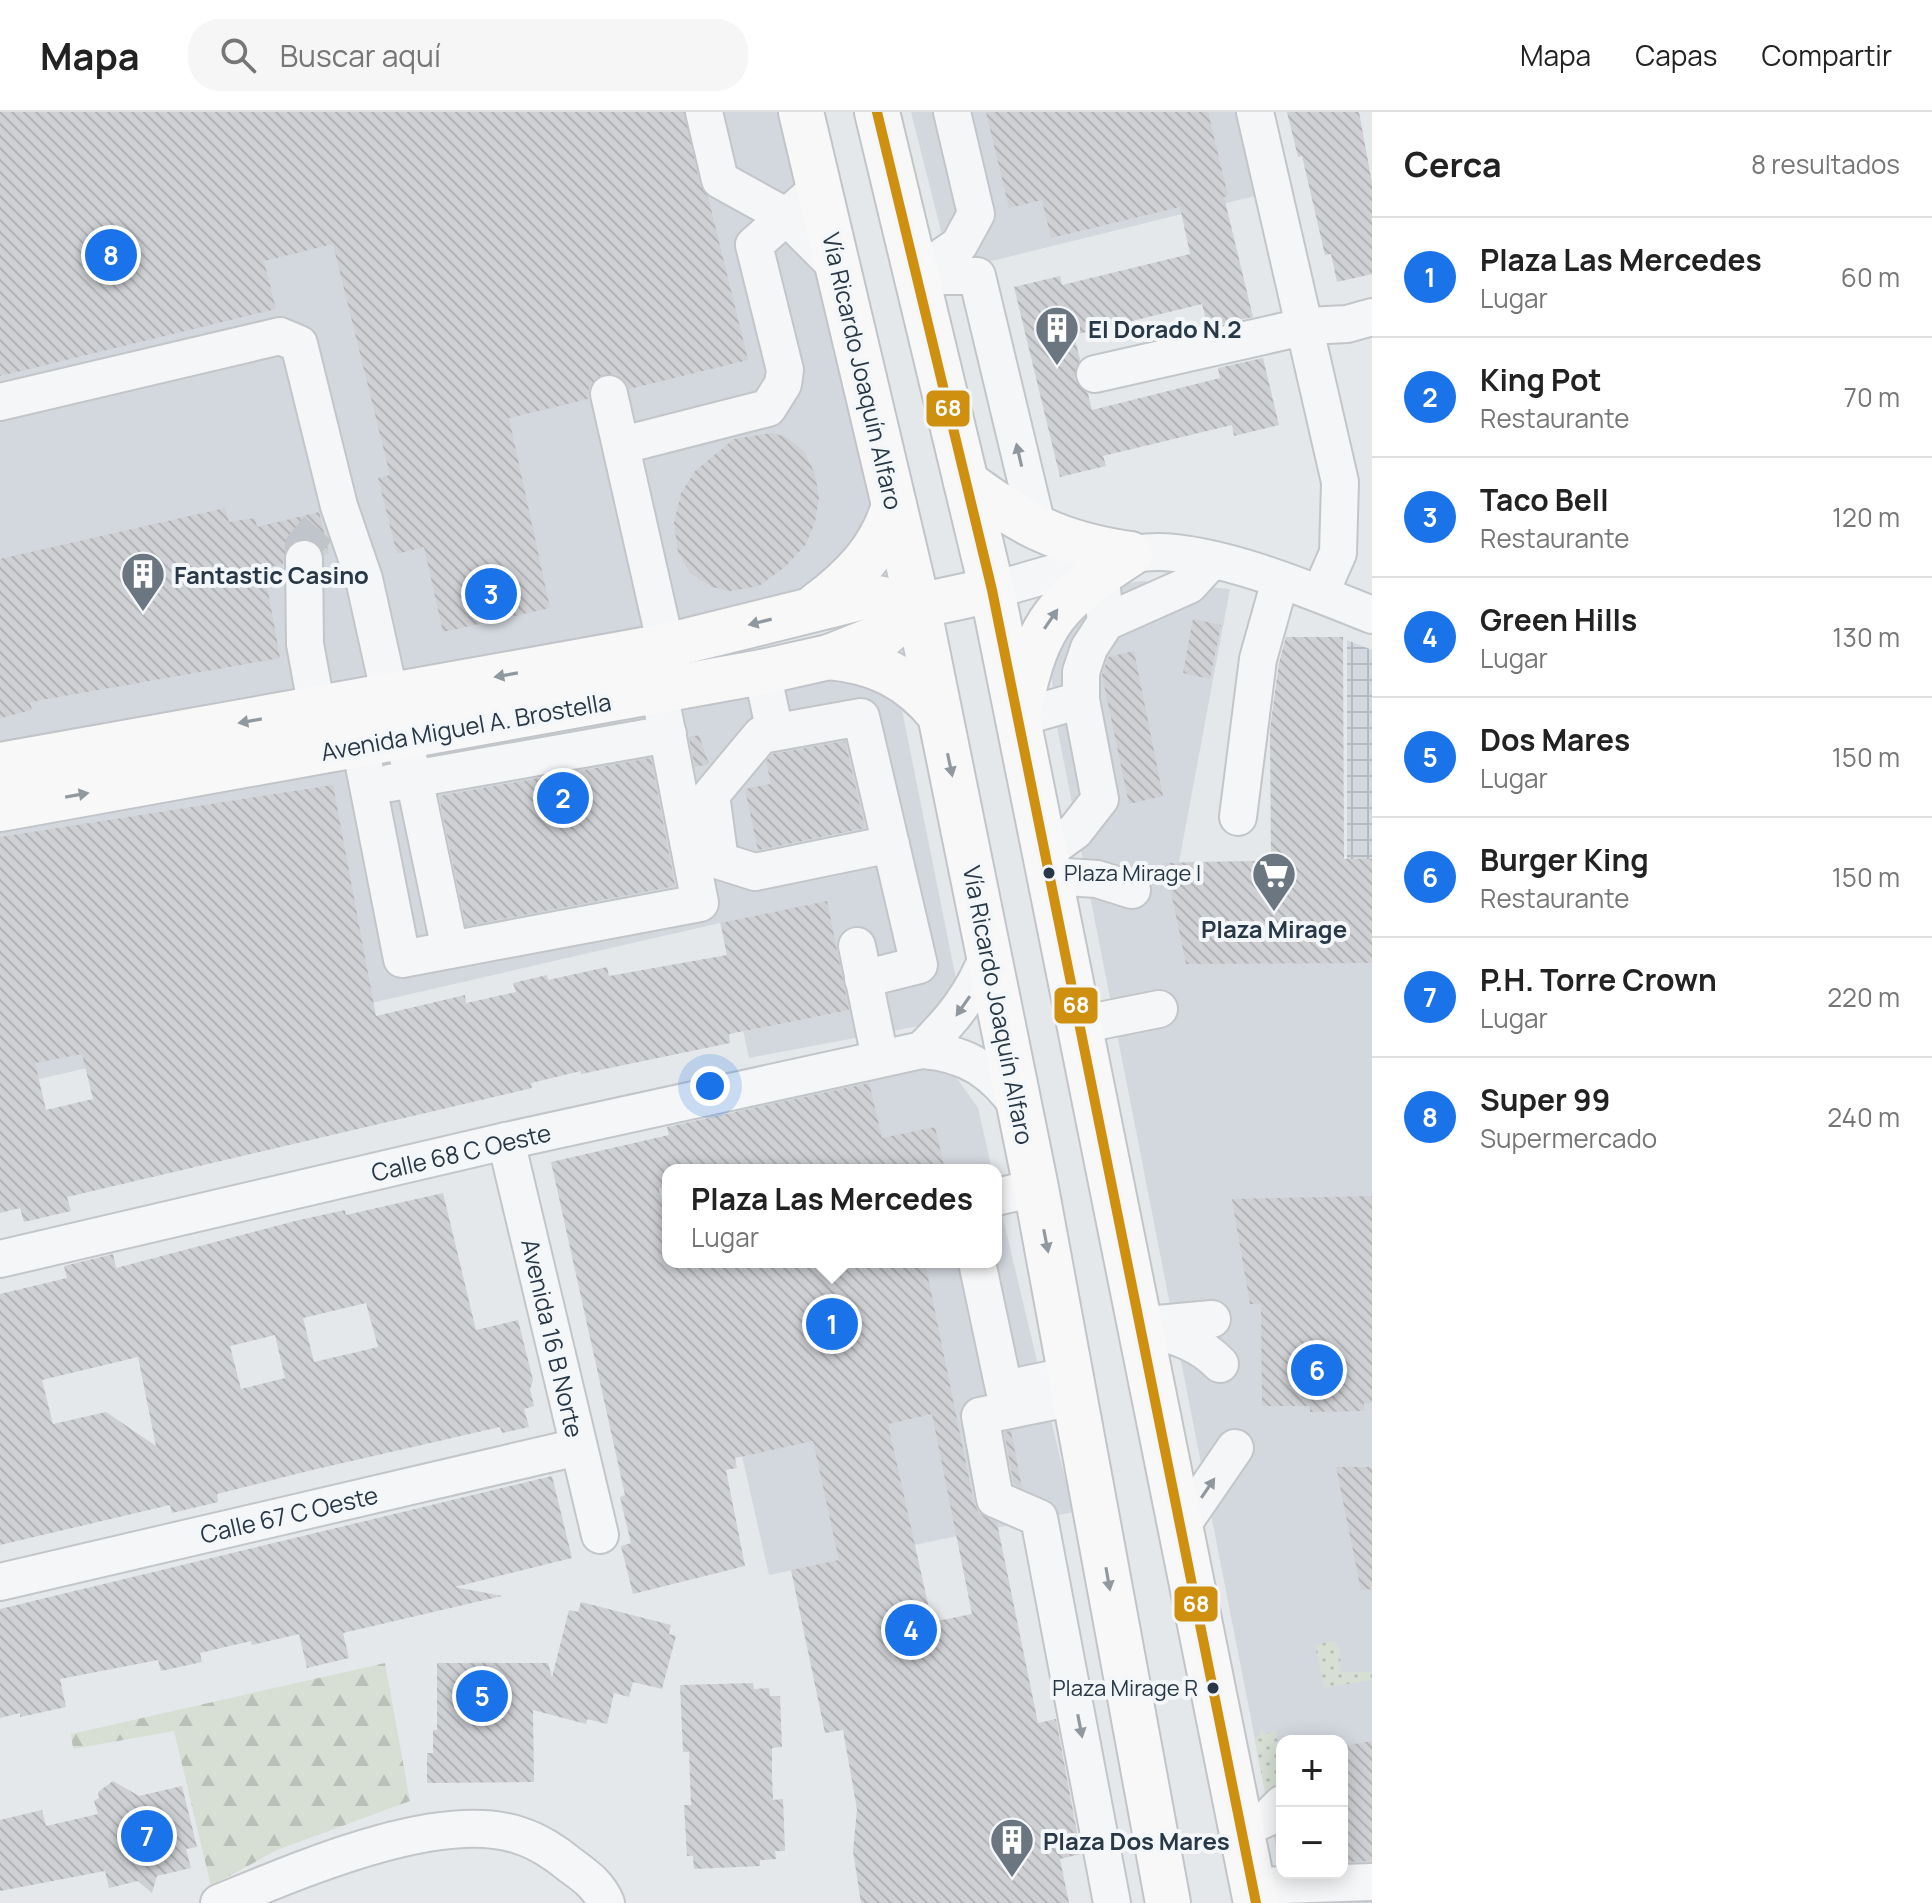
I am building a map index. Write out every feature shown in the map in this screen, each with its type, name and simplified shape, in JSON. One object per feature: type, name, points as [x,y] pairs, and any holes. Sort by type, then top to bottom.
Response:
[{"type":"main road","name":"Vía Ricardo Joaquín Alfaro","points":[[801,112],[918,606],[1020,1109],[1016,1192],[1072,1386],[1168,1903]]},
{"type":"main road","points":[[877,112],[992,590],[1254,1895]]},
{"type":"main road","points":[[966,482],[1038,530],[1115,564],[1072,594],[1045,627],[1029,666],[1018,718]]},
{"type":"main road","points":[[811,610],[864,562],[885,531],[894,505]]},
{"type":"main road","name":"Avenida Miguel A. Brostella","points":[[0,765],[666,646],[868,596],[918,606],[992,590]]},
{"type":"main road","name":"Avenida Miguel A. Brostella","points":[[0,809],[762,672],[829,657],[882,636],[918,606]]},
{"type":"main road","points":[[829,657],[867,662],[891,672],[913,686],[939,714]]},
{"type":"main road","points":[[181,733],[190,776]]},
{"type":"street","points":[[704,112],[720,180],[787,217],[838,268]]},
{"type":"street","points":[[914,276],[959,245],[976,214],[952,112]]},
{"type":"street","points":[[1255,112],[1335,455],[1357,506],[1320,594]]},
{"type":"street","points":[[623,445],[768,408],[777,397],[785,370],[754,245],[819,188]]},
{"type":"street","points":[[914,276],[977,276],[1038,530]]},
{"type":"street","points":[[1095,374],[1307,326],[1347,324],[1372,317]]},
{"type":"street","points":[[0,402],[287,337],[303,351],[330,515],[364,579],[390,696],[414,778],[450,950]]},
{"type":"street","points":[[609,394],[623,445],[666,646]]},
{"type":"street","points":[[992,590],[1159,552],[1211,561],[1280,581],[1372,615]]},
{"type":"street","points":[[304,559],[305,644],[317,709]]},
{"type":"street","points":[[1106,622],[1189,585],[1211,561]]},
{"type":"street","points":[[1115,564],[1106,622],[1089,648],[1081,672],[1081,700],[1100,799],[1048,864],[1132,890]]},
{"type":"street","points":[[1238,817],[1258,659],[1280,581]]},
{"type":"street","points":[[762,672],[775,732]]},
{"type":"street","points":[[360,745],[402,959],[700,903],[659,691]]},
{"type":"street","points":[[1018,718],[1081,700]]},
{"type":"street","points":[[880,1058],[860,962],[919,965],[891,844],[861,717],[761,735],[711,795],[720,861],[755,872],[891,844]]},
{"type":"street","points":[[369,787],[668,734]]},
{"type":"street","points":[[922,1050],[963,1006],[989,953]]},
{"type":"street","points":[[1079,1025],[1159,1009]]},
{"type":"street","name":"Calle 68 C Oeste","points":[[0,1259],[506,1141],[922,1050],[965,1058],[987,1070],[1006,1088],[1020,1109]]},
{"type":"street","name":"Avenida 16 B Norte","points":[[506,1141],[600,1535]]},
{"type":"street","points":[[978,1268],[1004,1389],[1072,1386]]},
{"type":"street","points":[[1139,1326],[1212,1319]]},
{"type":"street","points":[[1139,1326],[1189,1340],[1205,1349],[1220,1364]]},
{"type":"street","points":[[1072,1386],[980,1416],[995,1499],[1039,1518],[1112,1903]]},
{"type":"street","name":"Calle 67 C Oeste","points":[[0,1582],[578,1447]]},
{"type":"street","points":[[1180,1528],[1235,1448]]},
{"type":"street","points":[[1043,1539],[1099,1531]]},
{"type":"street","points":[[1241,1830],[1269,1817],[1279,1807]]},
{"type":"street","points":[[219,1903],[321,1863],[405,1838],[469,1828],[521,1835],[562,1858],[600,1887],[606,1903]]},
{"type":"street","points":[[1254,1895],[1309,1886],[1372,1882]]},
{"type":"shaded area","points":[[0,112],[801,112],[894,505],[839,588],[0,765]]},
{"type":"shaded area","points":[[911,112],[1247,112],[1255,196],[951,271]]},
{"type":"shaded area","points":[[1142,581],[1230,589],[1179,862],[1372,859],[1372,1903],[1287,1903],[1282,1879],[1348,1879],[1348,1735],[1276,1735],[1276,1847],[1057,727],[1050,664],[1059,631],[1118,584]]},
{"type":"shaded area","points":[[1347,640],[1372,650],[1372,859],[1347,859]]},
{"type":"shaded area","points":[[847,676],[859,680],[902,710],[958,989],[924,1025],[749,1058],[720,923],[0,1088],[0,809],[403,736],[677,712]]},
{"type":"shaded area","points":[[946,1063],[978,1108],[991,1164],[748,1164],[735,1109]]},
{"type":"shaded area","points":[[1002,1214],[1073,1512],[769,1575],[699,1268],[1002,1268]]},
{"type":"green space","points":[[1334,1641],[1340,1650],[1341,1672],[1372,1672],[1372,1680],[1324,1688],[1315,1645]]},
{"type":"green space","points":[[385,1663],[410,1801],[277,1850],[211,1886],[174,1731],[73,1749],[71,1734]]},
{"type":"green space","points":[[1262,1728],[1265,1735],[1276,1730],[1276,1793],[1267,1802],[1255,1742]]},
{"type":"building","points":[[0,112],[684,112],[700,185],[708,197],[748,360],[629,389],[616,374],[604,374],[589,387],[588,399],[509,418],[550,608],[443,632],[424,547],[397,554],[378,478],[390,475],[333,244],[264,261],[276,309],[0,376]]},
{"type":"building","points":[[986,112],[1208,112],[1228,196],[1224,197],[1253,317],[1208,327],[1202,304],[1074,335],[1080,360],[1075,379],[1088,394],[1092,410],[1220,378],[1218,368],[1263,358],[1279,425],[1234,436],[1232,425],[1103,456],[1106,466],[1060,477],[1014,287],[1060,276],[1062,285],[1190,254],[1180,207],[1051,238],[1042,200],[1009,208]]},
{"type":"building","points":[[1287,112],[1359,112],[1372,183],[1372,274],[1337,282],[1331,254],[1325,255],[1302,156],[1298,157]]},
{"type":"building","points":[[772,433],[786,437],[804,451],[815,474],[819,498],[815,522],[806,544],[786,566],[759,586],[730,591],[712,587],[690,573],[678,552],[674,523],[681,493],[695,471],[734,439]]},
{"type":"building","name":"Fantastic Casino","points":[[225,508],[229,522],[255,518],[257,527],[319,512],[329,554],[324,555],[315,541],[303,538],[286,548],[283,564],[264,568],[280,658],[30,702],[32,710],[0,718],[0,559]]},
{"type":"building","points":[[1193,619],[1221,625],[1210,679],[1183,673]]},
{"type":"building","points":[[1286,637],[1343,637],[1344,859],[1372,859],[1372,963],[1186,964],[1165,863],[1271,861],[1270,729],[1279,663]]},
{"type":"building","points":[[1134,651],[1163,796],[1129,804],[1102,675],[1108,657]]},
{"type":"building","points":[[699,735],[709,764],[695,767],[689,737]]},
{"type":"building","points":[[845,741],[865,828],[758,850],[745,789],[771,784],[766,761],[772,754]]},
{"type":"building","points":[[651,758],[675,886],[466,926],[439,796]]},
{"type":"building","points":[[333,785],[376,1016],[465,995],[466,1003],[516,992],[513,983],[547,975],[548,980],[607,967],[609,976],[727,955],[721,923],[827,901],[849,1010],[729,1034],[730,1043],[581,1074],[581,1071],[531,1083],[532,1088],[67,1197],[71,1211],[24,1222],[20,1208],[0,1213],[0,837]],"holes":[[[82,1054],[93,1099],[46,1110],[35,1063]]]},
{"type":"building","points":[[869,1083],[882,1138],[935,1127],[944,1164],[662,1164],[662,1188],[659,1189],[662,1201],[662,1268],[926,1268],[974,1503],[979,1513],[997,1523],[1038,1723],[1056,1719],[1081,1854],[1060,1859],[1069,1903],[861,1903],[853,1851],[857,1809],[843,1730],[825,1733],[791,1570],[839,1560],[813,1441],[735,1458],[737,1468],[726,1470],[745,1566],[633,1594],[621,1546],[631,1543],[620,1497],[625,1495],[551,1162],[669,1135],[667,1127]],"holes":[[[932,1414],[972,1614],[932,1622],[888,1424]]]},
{"type":"building","points":[[443,1193],[476,1330],[518,1320],[533,1380],[530,1389],[534,1406],[524,1409],[529,1427],[502,1433],[500,1427],[217,1494],[218,1502],[172,1513],[170,1505],[0,1545],[0,1294],[67,1278],[64,1266],[113,1254],[116,1268],[299,1220],[345,1210],[346,1215]],"holes":[[[366,1303],[378,1347],[314,1362],[303,1318]],[[275,1335],[285,1378],[241,1389],[230,1346]],[[138,1357],[156,1446],[106,1412],[53,1424],[42,1380]]]},
{"type":"building","points":[[1372,1196],[1372,1403],[1364,1403],[1364,1411],[1310,1412],[1310,1406],[1262,1406],[1261,1304],[1250,1304],[1232,1199]]},
{"type":"building","points":[[1011,1431],[1022,1488],[1014,1484],[1004,1432]]},
{"type":"building","points":[[1336,1467],[1372,1467],[1372,1589],[1361,1590]]},
{"type":"building","points":[[552,1476],[572,1558],[455,1587],[502,1596],[343,1633],[349,1658],[307,1668],[299,1634],[252,1645],[251,1641],[200,1653],[202,1662],[161,1671],[158,1660],[60,1679],[66,1707],[0,1718],[0,1609]]},
{"type":"building","points":[[581,1602],[671,1625],[669,1634],[676,1636],[662,1689],[633,1682],[629,1697],[614,1693],[607,1724],[587,1719],[586,1724],[533,1710],[534,1782],[427,1783],[427,1753],[433,1753],[433,1730],[437,1730],[437,1663],[548,1663],[552,1677],[569,1610],[578,1612]]},
{"type":"building","points":[[753,1683],[754,1689],[769,1688],[770,1696],[780,1696],[782,1747],[772,1748],[772,1775],[773,1800],[783,1799],[785,1851],[775,1851],[776,1859],[760,1860],[760,1866],[694,1869],[693,1856],[687,1856],[684,1805],[691,1805],[689,1752],[683,1752],[680,1685]]},
{"type":"building","points":[[1372,1741],[1372,1861],[1348,1862],[1348,1745]]},
{"type":"building","points":[[113,1781],[139,1796],[182,1786],[197,1847],[186,1849],[191,1868],[157,1876],[152,1893],[138,1881],[109,1888],[105,1871],[0,1891],[0,1820],[42,1810],[46,1826],[98,1814],[94,1801],[99,1798],[98,1792]]},
{"type":"tunnel","points":[[304,559],[303,546],[322,524]]},
{"type":"transit line","name":"68","points":[[877,112],[992,590],[1256,1903]]},
{"type":"place","name":"Super 99","points":[[111,255]]},
{"type":"place","name":"El Dorado N.2","points":[[1057,367]]},
{"type":"place","name":"Taco Bell","points":[[491,594]]},
{"type":"place","name":"Fantastic Casino","points":[[143,613]]},
{"type":"place","name":"King Pot","points":[[563,798]]},
{"type":"place","name":"Plaza Mirage I","points":[[1049,873]]},
{"type":"place","name":"Plaza Mirage","points":[[1274,913]]},
{"type":"place","name":"Plaza Las Mercedes","points":[[832,1324]]},
{"type":"place","name":"Burger King","points":[[1317,1370]]},
{"type":"place","name":"Green Hills","points":[[911,1630]]},
{"type":"place","name":"Plaza Mirage R","points":[[1213,1688]]},
{"type":"place","name":"Dos Mares","points":[[482,1696]]},
{"type":"place","name":"P.H. Torre Crown","points":[[147,1836]]},
{"type":"place","name":"Plaza Dos Mares","points":[[1012,1879]]}]
